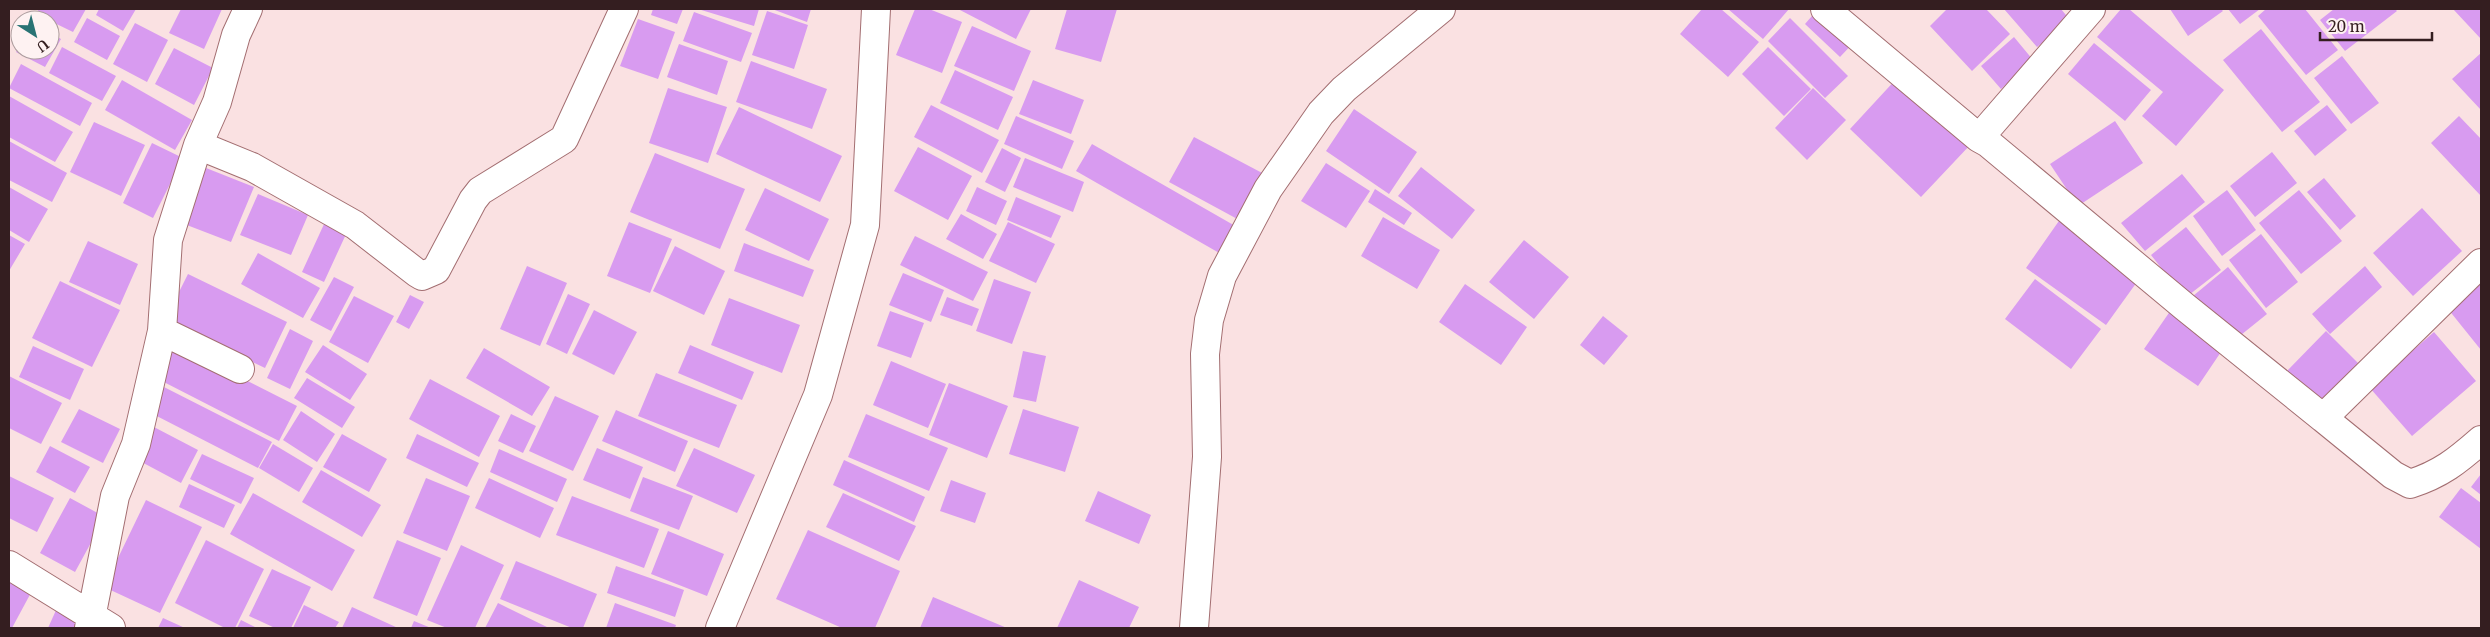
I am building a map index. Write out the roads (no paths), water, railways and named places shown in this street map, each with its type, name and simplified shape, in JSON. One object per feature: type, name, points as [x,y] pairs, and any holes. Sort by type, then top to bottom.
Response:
[{"type":"street","points":[[9,565],[98,625],[104,546],[115,496],[136,444],[162,331],[168,240],[198,145],[217,102],[236,35],[248,9]]},
{"type":"street","points":[[198,145],[252,168],[355,225],[417,273],[422,276],[429,275],[439,265],[473,200],[480,191],[564,139],[624,9]]},
{"type":"street","points":[[720,628],[818,395],[866,225],[876,9]]},
{"type":"street","points":[[1826,9],[1979,138],[1988,142],[2185,307],[2393,475],[2410,484],[2431,478],[2450,467],[2481,440]]},
{"type":"street","points":[[1979,138],[2091,9]]},
{"type":"street","points":[[1194,628],[1207,457],[1206,354],[1209,320],[1222,276],[1268,189],[1321,113],[1344,89],[1426,13]]},
{"type":"street","points":[[2323,418],[2481,263]]},
{"type":"street","points":[[162,331],[240,369]]}]
